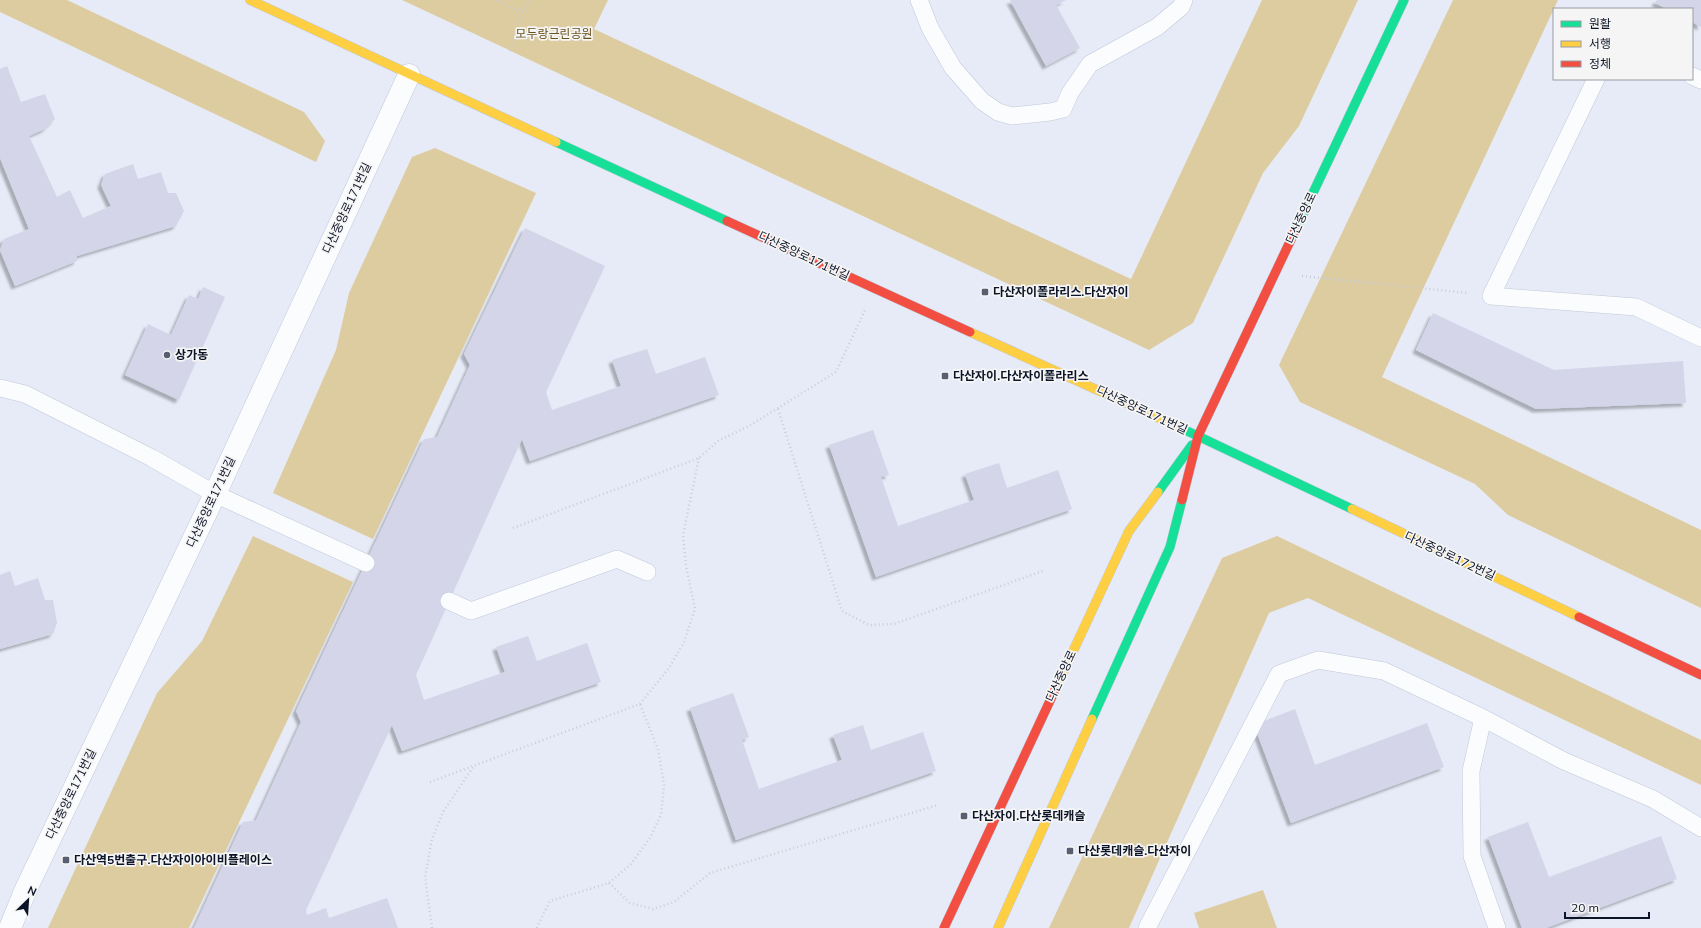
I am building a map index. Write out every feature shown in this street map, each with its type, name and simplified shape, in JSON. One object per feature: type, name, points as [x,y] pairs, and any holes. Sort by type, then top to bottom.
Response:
[{"type":"street","name":"다산중앙로171번길","points":[[250,0],[409,75],[1198,436]]},
{"type":"street","name":"다산중앙로","points":[[944,928],[1129,531],[1198,436],[1404,0]]},
{"type":"street","name":"다산중앙로171번길","points":[[10,928],[26,889],[216,494],[409,75]]},
{"type":"street","name":"다산중앙로","points":[[998,928],[1170,547],[1198,436]]},
{"type":"street","name":"다산중앙로172번길","points":[[1198,436],[1701,675]]},
{"type":"lane","points":[[920,0],[930,28],[953,68],[982,101],[998,112],[1012,116],[1050,112],[1063,109],[1070,93],[1090,64],[1157,27],[1181,6],[1184,0]]},
{"type":"lane","points":[[1596,80],[1491,296],[1636,307],[1701,338]]},
{"type":"lane","points":[[0,388],[25,394],[152,458],[216,494],[366,563]]},
{"type":"lane","points":[[449,601],[471,611],[617,559],[647,572]]},
{"type":"lane","points":[[1147,928],[1279,674],[1318,660],[1384,672],[1483,718],[1564,761],[1653,799],[1701,828]]},
{"type":"lane","points":[[1483,718],[1471,771],[1472,856],[1497,928]]},
{"type":"path","points":[[496,0],[523,12]]},
{"type":"path","points":[[510,51],[523,12],[529,0]]},
{"type":"path","points":[[1275,273],[1491,296]]},
{"type":"path","points":[[513,528],[699,458],[718,441],[750,426],[836,372],[875,288]]},
{"type":"path","points":[[778,409],[842,610],[869,625],[894,624],[1042,571]]},
{"type":"path","points":[[430,782],[640,704],[669,668],[684,642],[695,609],[686,566],[683,535],[699,458]]},
{"type":"path","points":[[538,928],[538,925],[550,901],[609,883],[631,864],[650,838],[661,815],[664,785],[658,749],[640,704]]},
{"type":"path","points":[[432,928],[425,877],[432,840],[443,812],[473,766]]},
{"type":"path","points":[[609,883],[630,903],[653,909],[674,902],[710,873],[938,805]]},
{"type":"green space","points":[[0,0],[67,0],[304,112],[325,141],[316,162],[0,12]]},
{"type":"green space","name":"모두랑근린공원","points":[[402,0],[608,0],[594,29],[1131,279],[1262,0],[1358,0],[1299,126],[1263,173],[1193,323],[1149,350]]},
{"type":"green space","points":[[1453,0],[1558,0],[1382,377],[1701,530],[1701,608],[1508,515],[1475,484],[1300,402],[1279,365]]},
{"type":"green space","points":[[435,148],[536,193],[373,539],[273,493],[336,350],[349,293],[412,157]]},
{"type":"green space","points":[[253,536],[353,582],[189,928],[48,928],[157,693],[202,641]]},
{"type":"green space","points":[[1277,536],[1701,740],[1701,785],[1308,598],[1269,613],[1129,928],[1049,928],[1222,558]]},
{"type":"green space","points":[[1263,890],[1277,928],[1199,928],[1194,913]]},
{"type":"building","points":[[1010,0],[1066,0],[1056,5],[1080,48],[1046,66]]},
{"type":"building","points":[[1657,0],[1701,0],[1701,27],[1693,23],[1693,8],[1665,8],[1655,3]]},
{"type":"building","points":[[7,66],[21,102],[45,94],[55,119],[45,129],[29,136],[57,197],[70,190],[83,218],[111,206],[101,185],[105,174],[133,164],[138,179],[161,172],[168,193],[176,193],[184,211],[176,226],[77,256],[77,261],[15,286],[0,250],[4,239],[29,229],[0,158],[0,69]]},
{"type":"building","points":[[525,228],[605,266],[546,392],[552,410],[621,386],[612,360],[647,349],[656,374],[705,357],[719,395],[530,461],[522,439],[416,675],[424,700],[505,672],[496,647],[528,636],[537,661],[587,643],[601,682],[402,751],[392,725],[306,910],[307,915],[326,908],[329,918],[387,898],[398,928],[194,928],[243,822],[256,820],[301,722],[296,711],[424,439],[437,437],[470,365],[464,354]]},
{"type":"building","name":"상가동","points":[[203,287],[225,297],[179,400],[125,375],[148,324],[171,335],[189,295],[198,299]]},
{"type":"building","points":[[1433,313],[1554,370],[1683,361],[1686,403],[1536,409],[1416,350]]},
{"type":"building","points":[[873,430],[889,475],[881,477],[898,526],[974,500],[965,474],[999,463],[1007,488],[1058,470],[1072,509],[876,577],[829,445]]},
{"type":"building","points":[[10,571],[15,586],[38,578],[45,600],[53,600],[57,623],[53,634],[0,649],[0,575]]},
{"type":"building","points":[[733,693],[749,737],[742,740],[759,789],[842,760],[833,735],[863,725],[871,750],[923,732],[936,771],[736,840],[690,708]]},
{"type":"building","points":[[1295,709],[1315,765],[1427,723],[1444,767],[1291,823],[1254,725]]},
{"type":"building","points":[[1528,822],[1549,877],[1661,836],[1677,879],[1546,928],[1522,928],[1488,837]]},
{"type":"traffic: fast","points":[[1295,231],[1404,0]]},
{"type":"traffic: fast","points":[[556,142],[727,221]]},
{"type":"traffic: fast","points":[[1183,429],[1352,509]]},
{"type":"traffic: fast","points":[[1158,492],[1192,445]]},
{"type":"traffic: fast","points":[[1092,719],[1170,547],[1182,500]]},
{"type":"traffic: slow","points":[[250,0],[556,142]]},
{"type":"traffic: slow","points":[[970,332],[1183,429]]},
{"type":"traffic: slow","points":[[1055,690],[1129,531],[1158,492]]},
{"type":"traffic: slow","points":[[1352,509],[1579,617]]},
{"type":"traffic: slow","points":[[998,928],[1092,719]]},
{"type":"traffic: jam","points":[[727,221],[970,332]]},
{"type":"traffic: jam","points":[[1182,500],[1198,436],[1295,231]]},
{"type":"traffic: jam","points":[[1579,617],[1701,675]]},
{"type":"traffic: jam","points":[[944,928],[1055,690]]},
{"type":"place","name":"다산자이폴라리스.다산자이","points":[[985,292]]},
{"type":"place","name":"상가동","points":[[167,355]]},
{"type":"place","name":"다산자이.다산자이폴라리스","points":[[945,376]]},
{"type":"place","name":"다산자이.다산롯데캐슬","points":[[964,816]]},
{"type":"place","name":"다산롯데캐슬.다산자이","points":[[1070,851]]},
{"type":"place","name":"다산역5번출구.다산자이아이비플레이스","points":[[66,860]]}]
